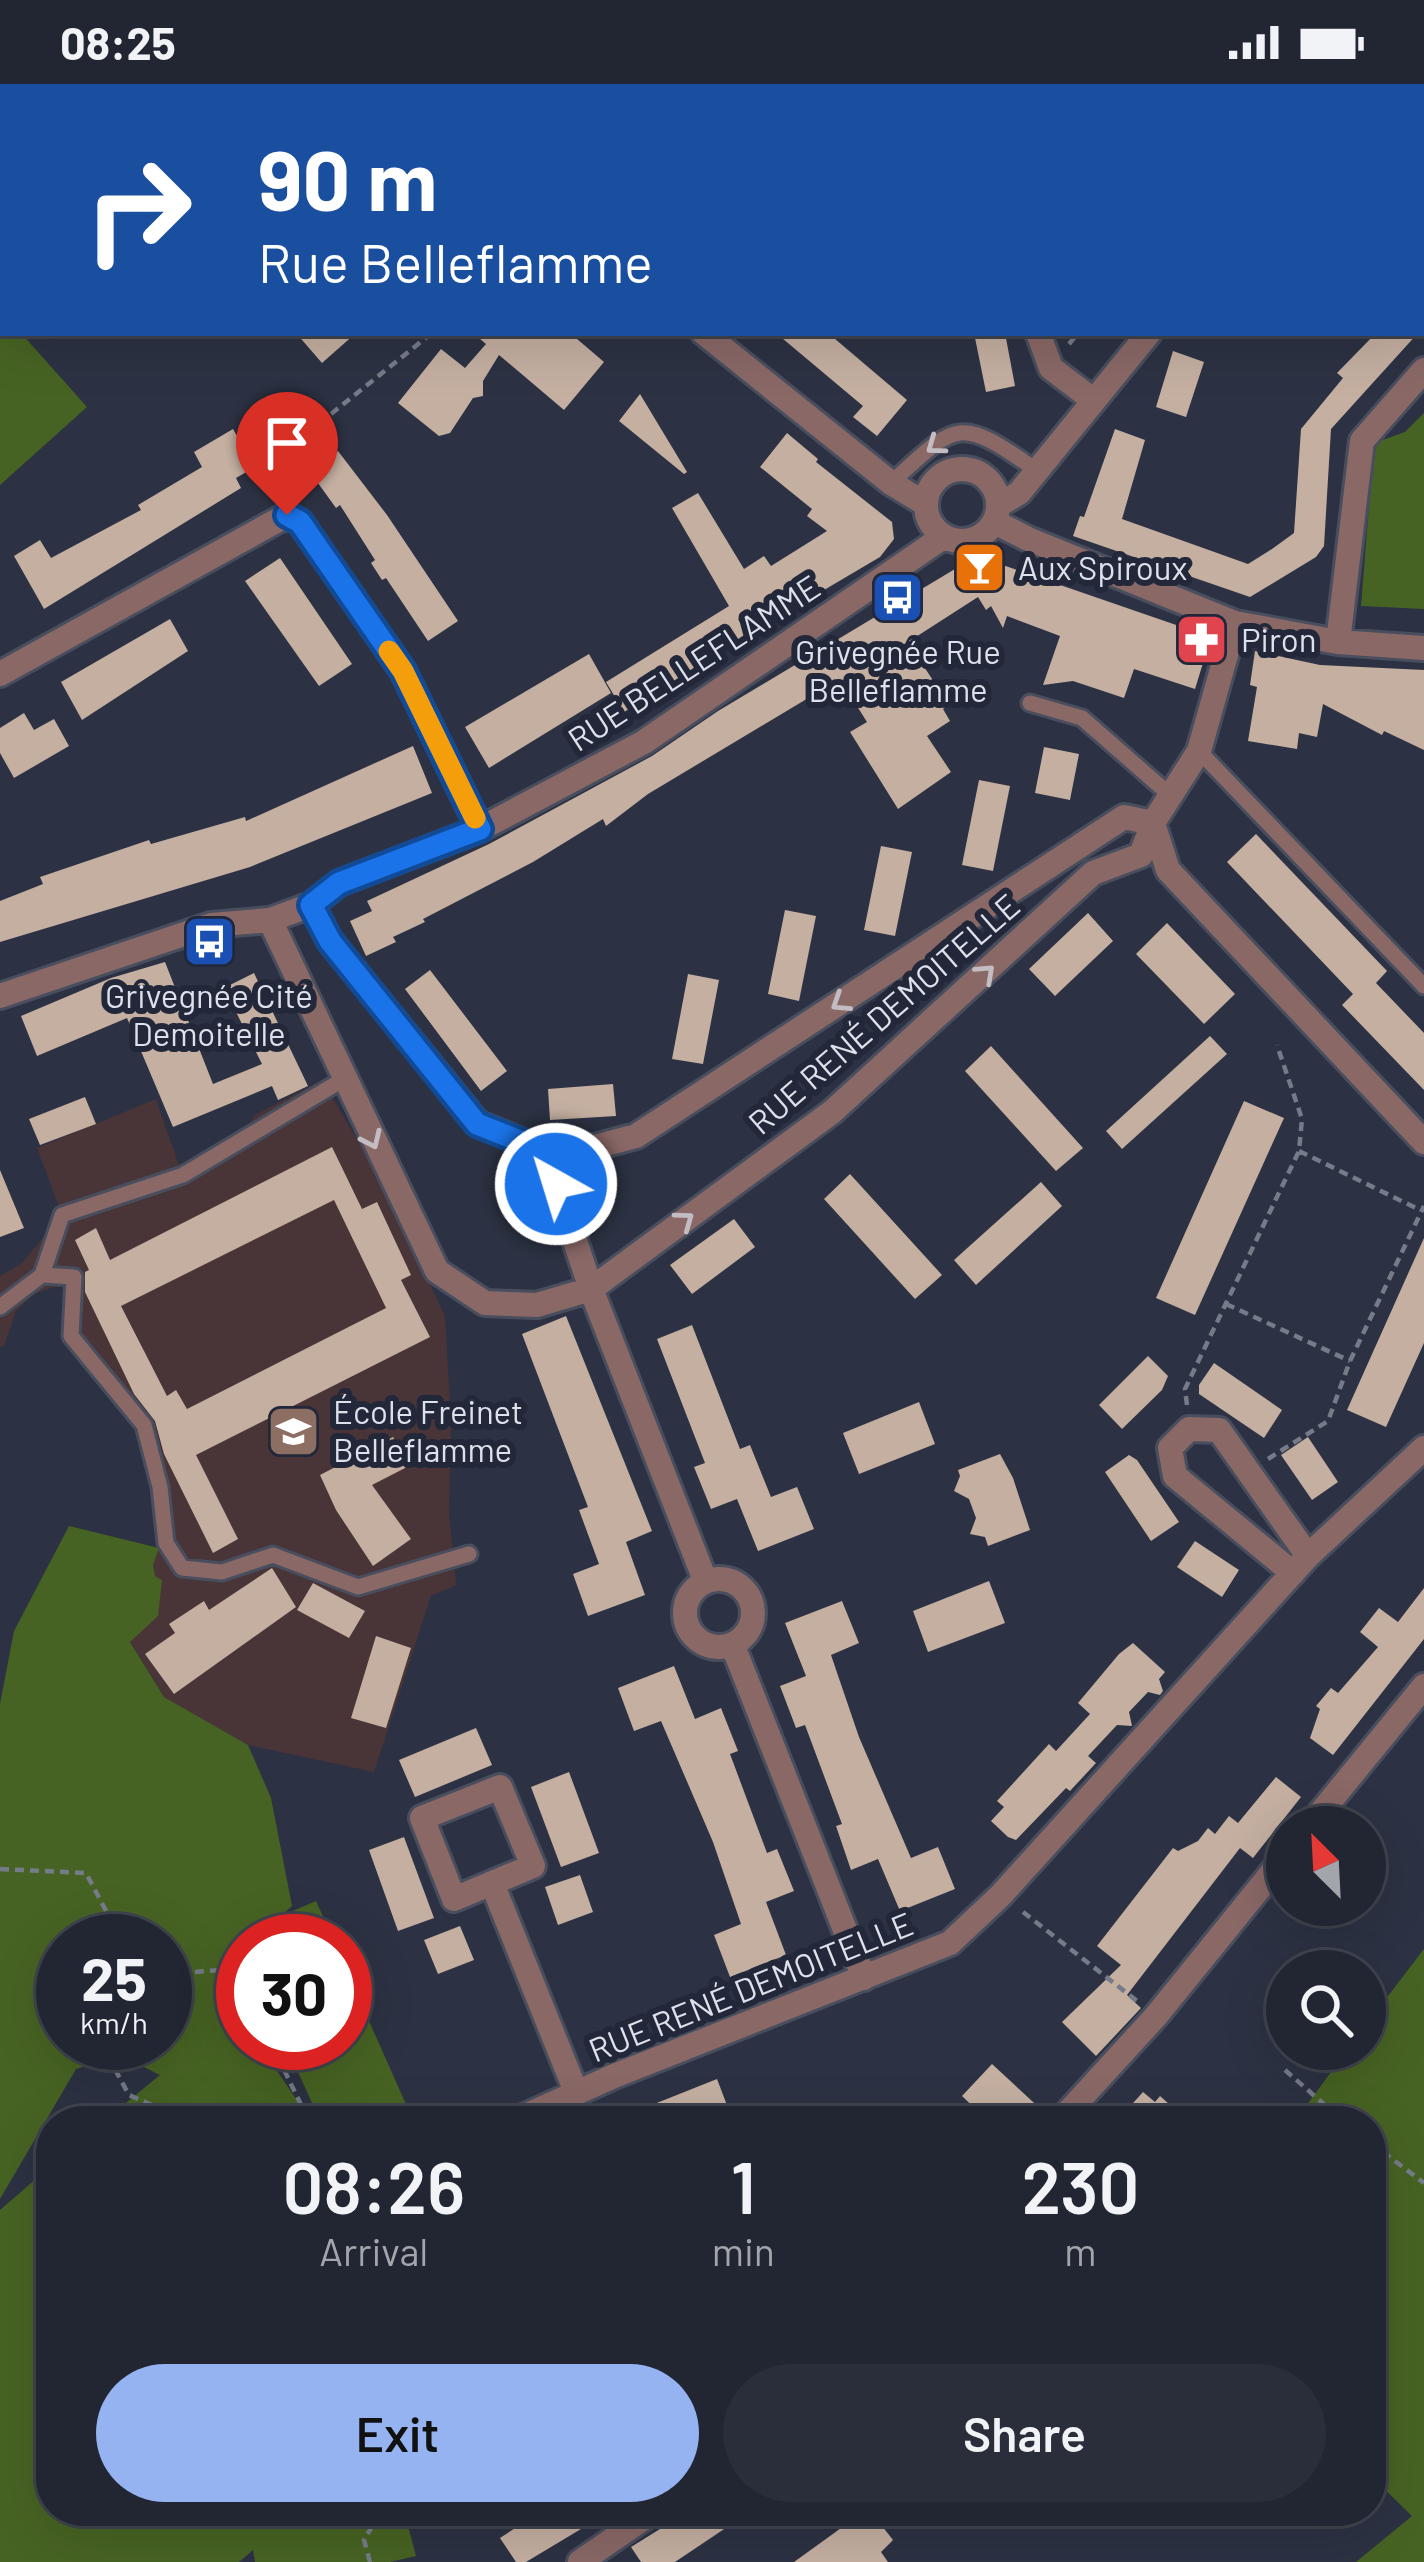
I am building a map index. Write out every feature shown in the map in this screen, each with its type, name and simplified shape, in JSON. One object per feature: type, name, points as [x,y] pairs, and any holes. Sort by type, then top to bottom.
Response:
[{"type":"street","points":[[708,336],[891,484],[924,503]]},
{"type":"street","points":[[1039,336],[1051,368],[1094,400]]},
{"type":"street","points":[[1147,336],[1019,493],[997,513],[981,536],[962,542],[943,537],[929,523],[924,503],[936,477],[963,466],[989,478],[997,513],[1028,539],[1235,623],[1338,642],[1424,648]]},
{"type":"street","points":[[1338,642],[1361,441],[1424,370]]},
{"type":"street","points":[[0,674],[287,515],[300,522],[403,671],[480,829]]},
{"type":"street","name":"RUE BELLEFLAMME","points":[[0,996],[211,925],[270,920],[311,905],[339,883],[480,829],[644,742],[943,537]]},
{"type":"street","name":"RUE RENÉ DEMOITELLE","points":[[270,920],[437,1271],[485,1303],[537,1305],[591,1289],[832,1112],[1093,874],[1141,855],[1153,823],[1199,751],[1235,623]]},
{"type":"street","name":"RUE RENÉ DEMOITELLE","points":[[311,905],[330,941],[477,1124],[545,1151],[591,1148],[636,1136],[1124,817],[1153,823]]},
{"type":"street","points":[[1153,823],[1168,870],[1424,1142]]},
{"type":"street","points":[[290,961],[330,941]]},
{"type":"street","points":[[545,1151],[591,1289],[705,1580]]},
{"type":"street","points":[[1190,1429],[1219,1430],[1249,1472],[1301,1565],[1175,1476],[1170,1448],[1190,1429]]},
{"type":"street","name":"RUE RENÉ DEMOITELLE","points":[[546,2106],[950,1942],[1000,1896],[1301,1565],[1424,1448]]},
{"type":"street","points":[[705,1580],[732,1580],[753,1601],[753,1627],[733,1646],[704,1646],[685,1623],[686,1598],[705,1580]]},
{"type":"street","points":[[733,1646],[864,1978]]},
{"type":"street","points":[[1326,1806],[1424,1686]]},
{"type":"street","points":[[500,1787],[533,1867],[492,1883],[454,1899],[422,1818],[500,1787]]},
{"type":"street","points":[[1074,2106],[1156,2016],[1266,1880]]},
{"type":"street","name":"RUE RENÉ DEMOITELLE","points":[[492,1883],[576,2092]]},
{"type":"street","points":[[580,2562],[632,2526]]},
{"type":"lane","points":[[891,484],[940,438],[963,430],[987,436],[1036,470]]},
{"type":"lane","points":[[1030,703],[1082,718],[1170,794]]},
{"type":"lane","points":[[1199,751],[1424,986]]},
{"type":"lane","points":[[0,1307],[42,1275],[62,1215],[183,1174],[344,1078]]},
{"type":"lane","points":[[42,1275],[74,1277],[71,1336],[144,1425],[160,1487],[166,1543],[182,1568],[222,1572],[273,1556],[358,1587],[469,1554]]},
{"type":"path","points":[[287,515],[275,460],[428,336]]},
{"type":"path","points":[[1190,1429],[1185,1389],[1299,1151],[1302,1119],[1277,1045]]},
{"type":"path","points":[[1249,1472],[1328,1421],[1350,1361],[1422,1208],[1299,1151]]},
{"type":"path","points":[[1226,1304],[1350,1361]]},
{"type":"path","points":[[0,1869],[86,1873],[108,1914]]},
{"type":"path","points":[[1041,1924],[1156,2016]]},
{"type":"path","points":[[116,2070],[129,2095],[154,2106]]},
{"type":"path","points":[[285,2070],[302,2106]]},
{"type":"path","points":[[1285,2070],[1326,2106]]},
{"type":"path","points":[[1386,2154],[1424,2183]]},
{"type":"path","points":[[370,2562],[364,2540],[372,2526]]},
{"type":"shaded area","name":"École Freinet Belleflamme","points":[[322,1080],[376,1171],[445,1316],[451,1422],[449,1513],[456,1585],[431,1596],[374,1772],[248,1745],[164,1697],[130,1641],[155,1576],[158,1494],[143,1440],[71,1336],[66,1283],[34,1294],[16,1311],[0,1347],[0,1276],[21,1264],[62,1215],[37,1148],[156,1099],[182,1174],[233,1149],[255,1115]]},
{"type":"green space","points":[[0,336],[24,336],[87,407],[0,485]]},
{"type":"green space","points":[[1424,413],[1424,609],[1361,606],[1374,443],[1405,432]]},
{"type":"green space","points":[[69,1526],[159,1548],[153,1565],[155,1576],[162,1580],[158,1616],[130,1642],[164,1697],[248,1745],[271,1798],[292,1906],[283,1914],[216,1914],[216,2070],[276,2070],[301,2106],[122,2106],[160,2075],[150,2070],[192,2070],[192,1914],[36,1914],[36,2070],[75,2070],[54,2106],[36,2106],[36,2137],[0,2199],[0,1704],[14,1631]]},
{"type":"green space","points":[[316,1901],[322,1914],[286,1914]]},
{"type":"green space","points":[[1424,1949],[1424,2562],[1356,2562],[1412,2516],[1386,2491],[1386,2106],[1306,2106],[1333,2070],[1386,2070],[1386,1999]]},
{"type":"green space","points":[[372,2028],[407,2106],[313,2106],[297,2070],[372,2070]]},
{"type":"green space","points":[[36,2179],[36,2526],[408,2526],[416,2556],[390,2562],[255,2562],[253,2550],[239,2562],[0,2562],[0,2210]]},
{"type":"building","points":[[299,336],[353,336],[322,363]]},
{"type":"building","points":[[477,336],[574,336],[604,362],[564,410],[499,355],[483,381],[483,396],[473,398],[450,433],[439,436],[398,403],[441,349],[465,368],[486,344]]},
{"type":"building","points":[[780,336],[832,336],[907,400],[877,436],[853,417],[863,406]]},
{"type":"building","points":[[975,336],[1006,336],[1015,386],[986,392]]},
{"type":"building","points":[[1373,336],[1415,336],[1331,429],[1324,546],[1316,557],[1250,597],[1073,536],[1115,429],[1145,440],[1122,519],[1248,564],[1294,533],[1301,429],[1343,378],[1337,373]]},
{"type":"building","points":[[1173,351],[1204,362],[1186,417],[1156,407]]},
{"type":"building","points":[[640,394],[687,472],[684,474],[619,421]]},
{"type":"building","points":[[233,429],[255,467],[236,478],[241,488],[44,609],[14,556],[40,540],[51,558],[141,510],[138,505],[202,467],[194,452]]},
{"type":"building","points":[[787,433],[892,522],[894,539],[880,557],[797,606],[787,589],[738,619],[748,636],[624,712],[606,682],[729,606],[672,508],[698,493],[744,569],[764,556],[771,566],[827,531],[807,516],[812,509],[760,467]]},
{"type":"building","points":[[338,451],[458,621],[428,641],[371,563],[375,560],[340,505],[336,508],[310,472]]},
{"type":"building","points":[[280,558],[352,664],[319,686],[245,581]]},
{"type":"building","points":[[970,560],[988,560],[1211,637],[1195,689],[1134,669],[1124,698],[1073,681],[1043,685],[1060,636],[1007,616],[1003,628],[991,606],[986,610],[978,597],[908,642],[949,705],[943,709],[950,721],[927,736],[951,772],[898,809],[850,732],[867,722],[840,679],[648,794],[606,826],[603,819],[366,956],[350,921],[372,911],[367,901],[489,844],[652,756],[718,711]]},
{"type":"building","points":[[170,619],[188,651],[82,720],[61,682]]},
{"type":"building","points":[[1255,651],[1320,665],[1424,670],[1424,750],[1384,731],[1382,735],[1323,704],[1317,737],[1299,733],[1297,749],[1248,741],[1257,687],[1250,685]]},
{"type":"building","points":[[589,654],[611,693],[489,768],[465,727]]},
{"type":"building","points":[[24,713],[34,730],[54,719],[69,746],[14,778],[0,753],[0,728]]},
{"type":"building","points":[[413,746],[432,793],[250,867],[0,942],[0,901],[43,884],[40,877],[149,840],[151,844],[245,817],[246,821]]},
{"type":"building","points":[[1044,747],[1079,754],[1070,800],[1035,793]]},
{"type":"building","points":[[979,780],[1010,786],[993,871],[962,865]]},
{"type":"building","points":[[1256,834],[1387,971],[1376,983],[1424,1033],[1424,1090],[1342,1005],[1353,994],[1227,862]]},
{"type":"building","points":[[881,846],[912,852],[895,936],[864,930]]},
{"type":"building","points":[[785,910],[816,916],[799,1001],[768,994]]},
{"type":"building","points":[[1088,913],[1113,941],[1055,996],[1029,969]]},
{"type":"building","points":[[1167,923],[1235,994],[1204,1024],[1136,954]]},
{"type":"building","points":[[165,962],[213,1084],[262,1064],[224,988],[254,973],[308,1086],[278,1100],[272,1086],[173,1127],[127,1018],[37,1056],[21,1016],[111,978]]},
{"type":"building","points":[[430,970],[507,1071],[481,1091],[405,989]]},
{"type":"building","points":[[688,974],[719,980],[703,1064],[672,1059]]},
{"type":"building","points":[[1210,1036],[1227,1054],[1122,1149],[1106,1131]]},
{"type":"building","points":[[991,1046],[1083,1148],[1056,1171],[965,1071]]},
{"type":"building","points":[[613,1084],[616,1116],[550,1120],[548,1089]]},
{"type":"building","points":[[85,1097],[96,1124],[40,1145],[29,1119]]},
{"type":"building","points":[[1244,1101],[1284,1118],[1195,1315],[1156,1298]]},
{"type":"building","points":[[332,1147],[362,1209],[377,1202],[411,1275],[401,1280],[430,1337],[196,1455],[238,1539],[213,1553],[164,1454],[155,1421],[134,1394],[85,1292],[89,1270],[75,1240],[96,1228],[110,1260]],"holes":[[[334,1200],[386,1308],[187,1409],[176,1390],[167,1396],[121,1306]]]},
{"type":"building","points":[[0,1170],[24,1228],[0,1237]]},
{"type":"building","points":[[850,1174],[942,1275],[915,1299],[824,1199]]},
{"type":"building","points":[[1041,1182],[1062,1206],[976,1285],[954,1260]]},
{"type":"building","points":[[734,1219],[755,1247],[692,1294],[670,1265]]},
{"type":"building","points":[[1424,1238],[1424,1343],[1386,1427],[1347,1410]]},
{"type":"building","points":[[566,1316],[652,1531],[626,1542],[645,1595],[588,1616],[573,1574],[599,1564],[579,1510],[588,1507],[522,1334]]},
{"type":"building","points":[[692,1325],[740,1449],[750,1445],[771,1497],[797,1487],[814,1529],[758,1551],[737,1499],[711,1509],[694,1467],[705,1463],[657,1339]]},
{"type":"building","points":[[1148,1356],[1168,1376],[1162,1390],[1122,1429],[1099,1405]]},
{"type":"building","points":[[1214,1363],[1282,1410],[1264,1438],[1199,1394],[1199,1385]]},
{"type":"building","points":[[919,1402],[935,1444],[859,1474],[843,1433]]},
{"type":"building","points":[[393,1437],[409,1466],[372,1485],[411,1539],[373,1566],[336,1510],[320,1475]]},
{"type":"building","points":[[1308,1437],[1338,1482],[1312,1500],[1281,1455]]},
{"type":"building","points":[[1000,1454],[1030,1530],[988,1546],[985,1537],[970,1534],[976,1518],[969,1499],[954,1491],[958,1470]]},
{"type":"building","points":[[1129,1455],[1179,1522],[1151,1541],[1105,1472]]},
{"type":"building","points":[[1195,1541],[1239,1570],[1222,1597],[1177,1567]]},
{"type":"building","points":[[272,1568],[296,1607],[174,1694],[145,1654],[175,1633],[169,1624],[204,1601],[209,1610]]},
{"type":"building","points":[[989,1581],[1005,1623],[928,1652],[913,1611]]},
{"type":"building","points":[[313,1583],[365,1611],[349,1638],[297,1610]]},
{"type":"building","points":[[1424,1588],[1424,1639],[1333,1755],[1310,1738],[1320,1709],[1316,1706],[1331,1688],[1338,1693],[1378,1647],[1360,1632],[1379,1608],[1398,1622]]},
{"type":"building","points":[[842,1601],[859,1643],[831,1655],[859,1737],[911,1858],[938,1847],[955,1889],[900,1911],[878,1859],[851,1870],[836,1826],[842,1824],[805,1725],[796,1728],[780,1686],[806,1676],[785,1623]]},
{"type":"building","points":[[376,1636],[411,1648],[386,1728],[351,1718]]},
{"type":"building","points":[[1133,1643],[1165,1672],[1159,1679],[1163,1691],[1160,1695],[1148,1692],[1129,1712],[1132,1726],[1117,1725],[1088,1756],[1096,1763],[1070,1791],[1066,1788],[1016,1840],[1008,1837],[991,1821],[1004,1807],[997,1801],[1049,1744],[1056,1751],[1090,1714],[1078,1703]]},
{"type":"building","points":[[674,1666],[695,1719],[721,1708],[738,1751],[730,1754],[767,1853],[777,1849],[794,1891],[766,1902],[786,1955],[730,1977],[714,1935],[741,1924],[713,1842],[661,1721],[634,1731],[618,1688]]},
{"type":"building","points":[[476,1728],[492,1765],[415,1797],[399,1760]]},
{"type":"building","points":[[569,1772],[599,1853],[561,1867],[531,1787]]},
{"type":"building","points":[[1276,1777],[1301,1797],[1294,1806],[1266,1806],[1266,1841],[1253,1858],[1240,1848],[1127,1995],[1141,2008],[1096,2056],[1062,2022],[1121,1965],[1097,1946],[1173,1848],[1178,1851],[1198,1841],[1208,1828],[1215,1834],[1229,1816],[1238,1823]]},
{"type":"building","points":[[404,1837],[434,1918],[398,1931],[369,1850]]},
{"type":"building","points":[[580,1875],[593,1912],[558,1925],[545,1887]]},
{"type":"building","points":[[460,1926],[474,1960],[438,1974],[424,1940]]},
{"type":"building","points":[[992,2064],[1037,2106],[972,2106],[962,2096]]},
{"type":"building","points":[[717,2079],[727,2106],[649,2106]]},
{"type":"building","points":[[1143,2092],[1155,2102],[1160,2096],[1171,2106],[1130,2106]]},
{"type":"building","points":[[518,2526],[586,2526],[526,2562],[516,2562],[500,2538]]},
{"type":"building","points":[[665,2526],[729,2526],[675,2562],[641,2562],[631,2547]]},
{"type":"building","points":[[844,2526],[882,2526],[893,2540],[881,2552],[888,2562],[794,2562]]},
{"type":"slow traffic","points":[[389,651],[475,818]]},
{"type":"place","name":"Aux Spiroux","points":[[979,568]]},
{"type":"place","name":"Grivegnée Rue Belleflamme","points":[[898,598]]},
{"type":"place","name":"Piron","points":[[1202,640]]},
{"type":"place","name":"Grivegnée Cité Demoitelle","points":[[209,942]]},
{"type":"place","name":"École Freinet Belleflamme","points":[[294,1431]]},
{"type":"route","points":[[287,515],[300,522],[403,671],[480,829],[339,883],[311,905],[330,941],[477,1124],[545,1151],[556,1184]]}]
